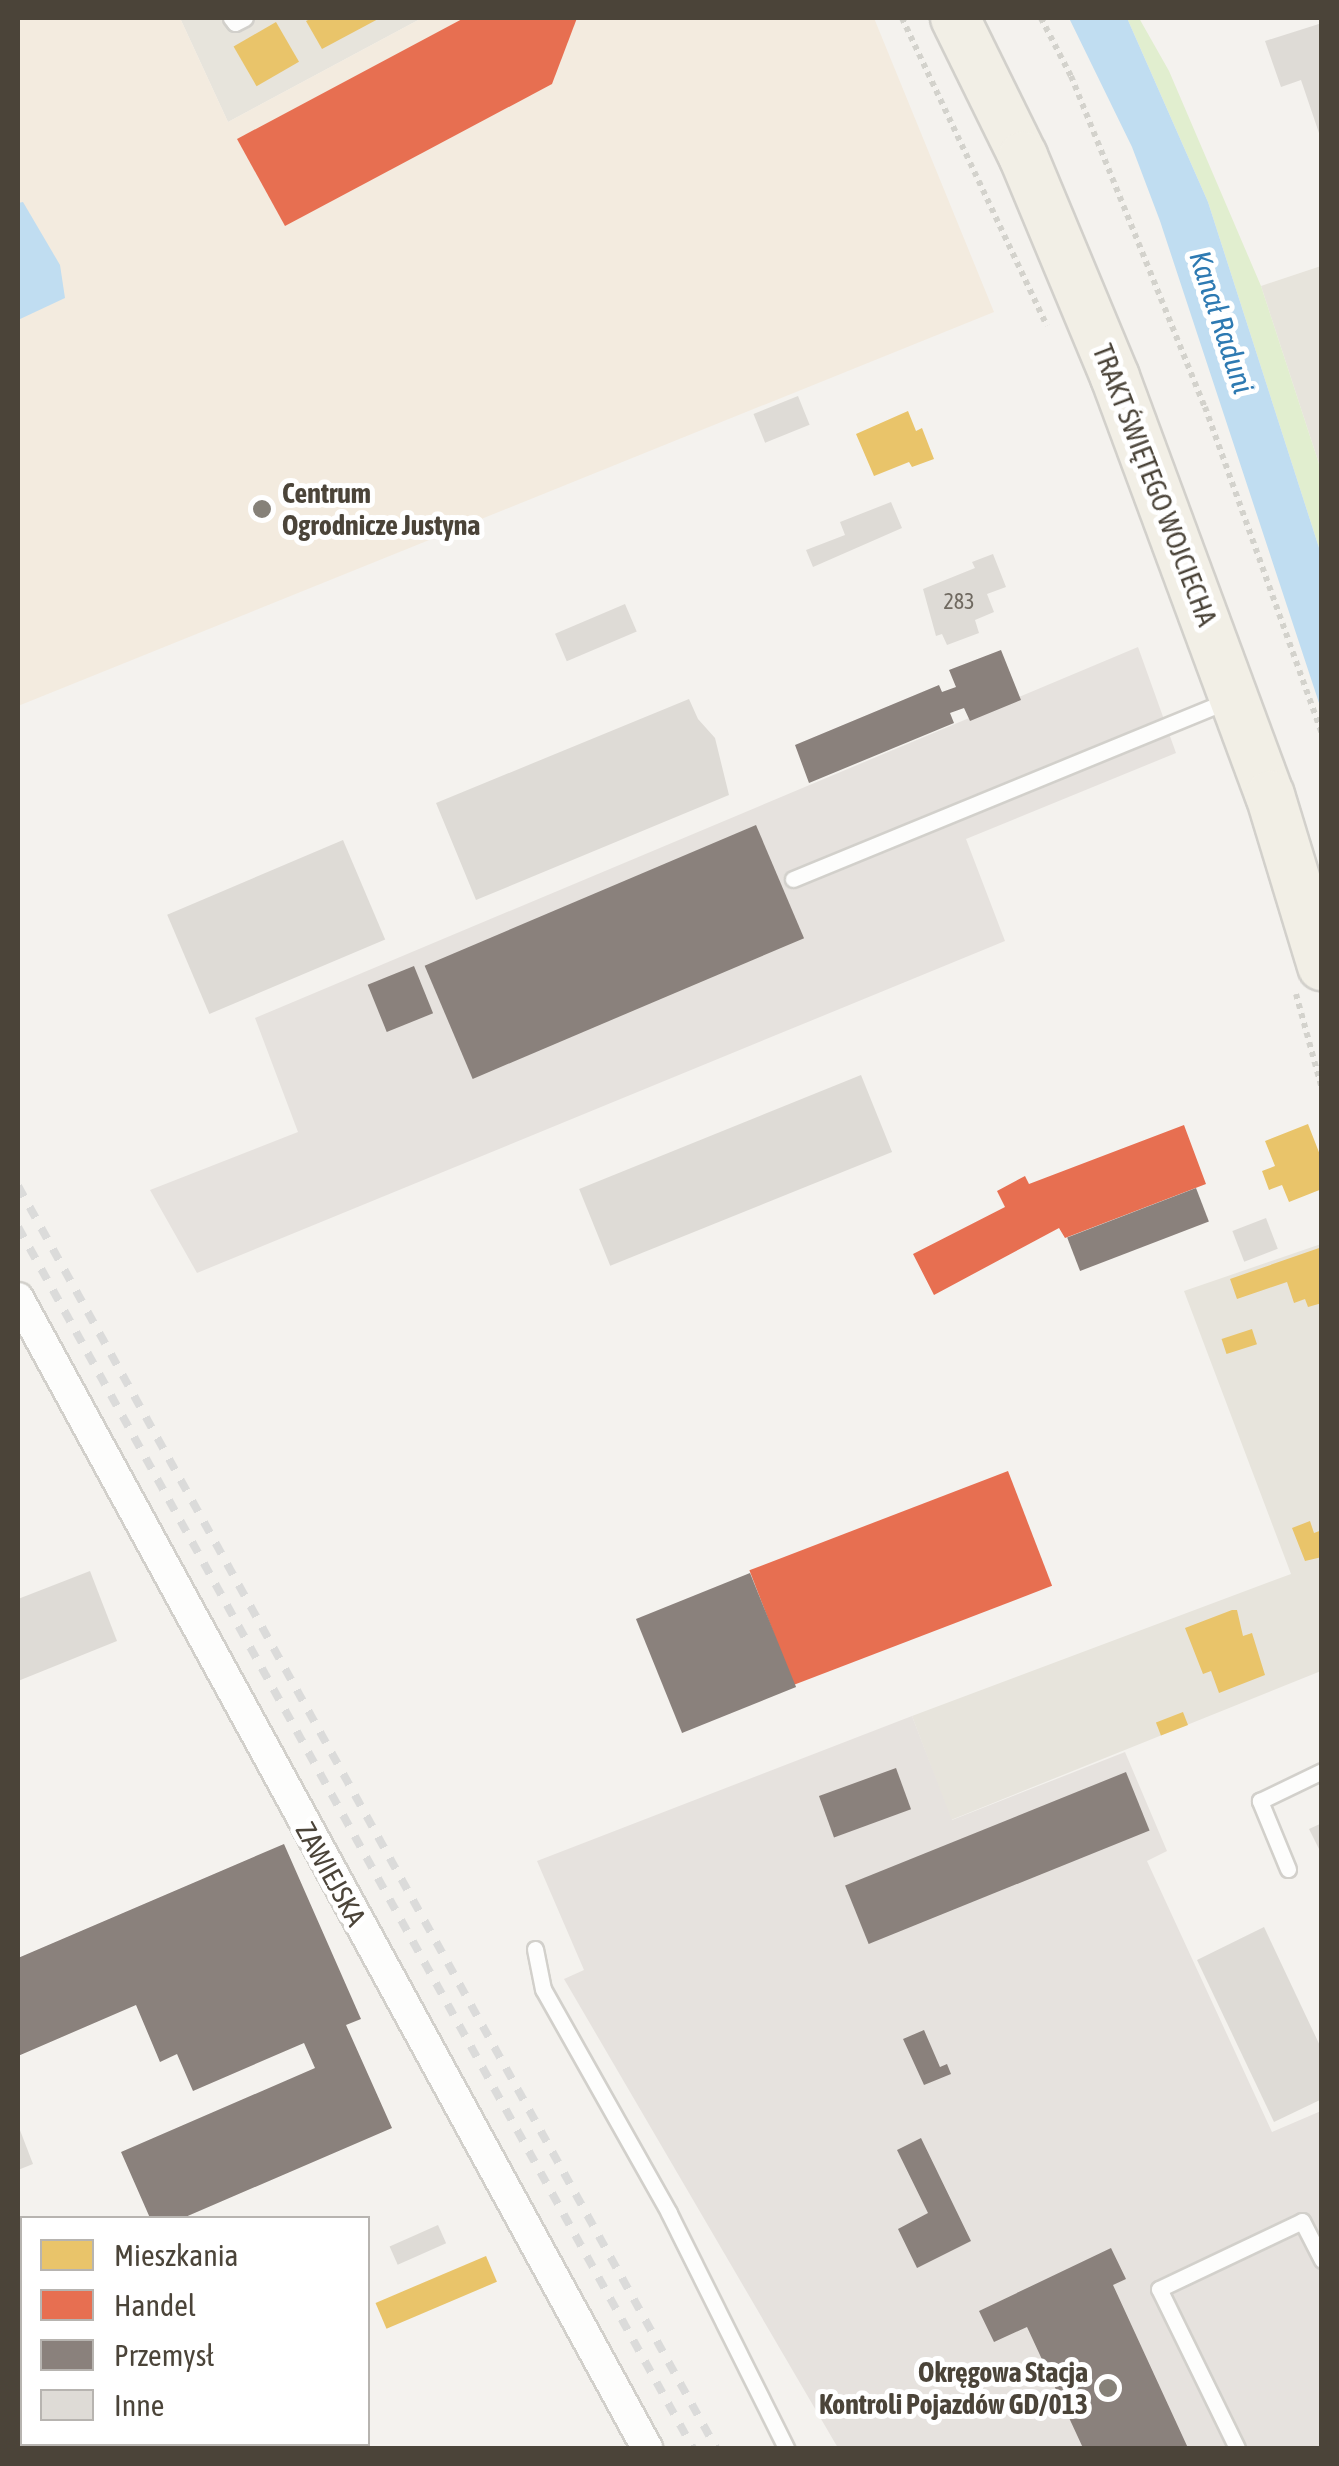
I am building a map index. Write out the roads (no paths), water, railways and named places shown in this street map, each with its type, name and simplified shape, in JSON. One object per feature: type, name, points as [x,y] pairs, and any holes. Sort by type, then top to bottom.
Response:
[{"type":"main road","name":"TRAKT ŚWIĘTEGO WOJCIECHA","points":[[955,18],[1070,267],[1235,697],[1270,795],[1308,976]]},
{"type":"street","name":"ZAWIEJSKA","points":[[18,1298],[647,2448]]},
{"type":"lane","points":[[231,18],[234,23],[244,18]]},
{"type":"lane","points":[[792,878],[1235,697]]},
{"type":"lane","points":[[1288,1868],[1260,1801],[1322,1771]]},
{"type":"lane","points":[[535,1949],[543,1989],[669,2212],[786,2448]]},
{"type":"lane","points":[[1237,2448],[1159,2289],[1302,2221],[1322,2260]]},
{"type":"water","name":"Kanał Raduni","points":[[1069,18],[1127,18],[1208,202],[1321,554],[1321,709],[1160,221],[1132,147]]},
{"type":"water","points":[[23,202],[60,265],[65,298],[18,320],[18,203]]},
{"type":"railway","points":[[18,1186],[716,2448]]},
{"type":"railway","points":[[18,1227],[693,2448]]},
{"type":"place","name":"Centrum Ogrodnicze Justyna","points":[[262,509]]},
{"type":"place","name":"Okręgowa Stacja Kontroli Pojazdów GD/013","points":[[1108,2388]]}]
